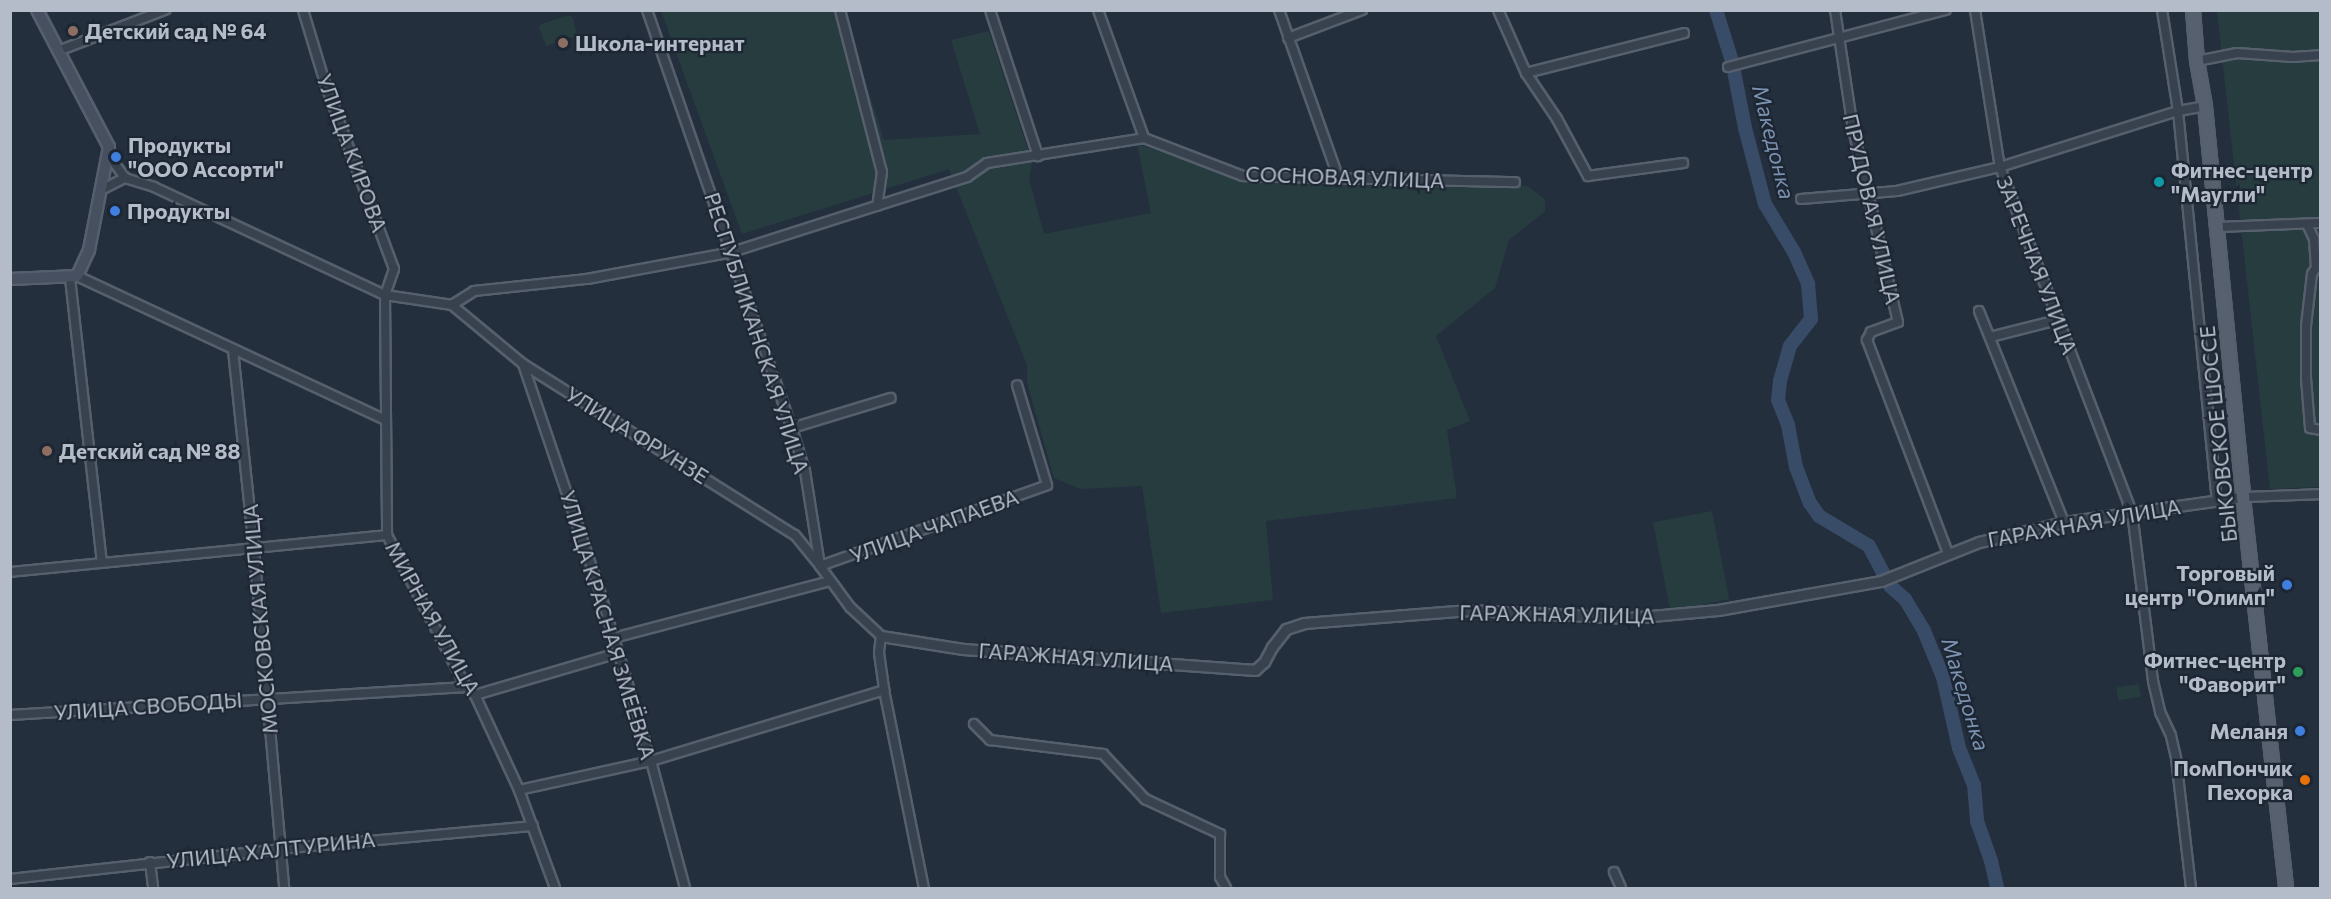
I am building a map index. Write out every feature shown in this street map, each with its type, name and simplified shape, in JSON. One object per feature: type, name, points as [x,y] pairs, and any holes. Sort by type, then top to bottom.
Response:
[{"type":"main road","points":[[10,279],[73,277],[89,250],[109,147],[37,10]]},
{"type":"main road","name":"БЫКОВСКОЕ ШОССЕ","points":[[2193,10],[2197,61],[2205,106],[2243,497],[2286,888]]},
{"type":"street","points":[[58,51],[165,10]]},
{"type":"street","name":"УЛИЦА КИРОВА","points":[[303,10],[326,86],[394,269],[385,295]]},
{"type":"street","name":"РЕСПУБЛИКАНСКАЯ УЛИЦА","points":[[647,10],[792,428],[805,471],[820,566],[850,607],[881,636]]},
{"type":"street","points":[[840,10],[882,172],[877,206]]},
{"type":"street","points":[[990,10],[1038,156]]},
{"type":"street","points":[[109,147],[115,164],[125,178],[154,187],[385,295],[452,305],[474,291],[588,279],[732,252],[967,177],[987,163],[1144,138],[1098,10]]},
{"type":"street","points":[[1279,10],[1338,177]]},
{"type":"street","points":[[1288,38],[1362,10]]},
{"type":"street","points":[[1498,10],[1526,73],[1557,119],[1588,176],[1683,163]]},
{"type":"street","name":"ПРУДОВАЯ УЛИЦА","points":[[1835,10],[1840,37],[1842,72],[1866,194],[1898,322],[1871,332],[1867,340],[1948,553]]},
{"type":"street","points":[[1728,67],[1946,10]]},
{"type":"street","name":"ЗАРЕЧНАЯ УЛИЦА","points":[[1975,10],[2000,168],[2132,512],[2153,681],[2160,712],[2171,736],[2176,758],[2191,888]]},
{"type":"street","points":[[2162,10],[2178,111],[2217,500]]},
{"type":"street","points":[[1526,73],[1684,33]]},
{"type":"street","points":[[2197,61],[2237,53],[2293,57],[2320,55]]},
{"type":"street","points":[[1801,199],[1897,191],[2000,168],[2178,111],[2205,106]]},
{"type":"street","name":"СОСНОВАЯ УЛИЦА","points":[[1144,138],[1243,176],[1515,182]]},
{"type":"street","points":[[101,190],[125,178]]},
{"type":"street","points":[[2216,227],[2320,223]]},
{"type":"street","points":[[2307,224],[2314,239],[2316,268],[2312,274],[2306,326],[2306,378],[2310,428],[2320,430]]},
{"type":"street","points":[[73,277],[384,419]]},
{"type":"street","points":[[73,277],[102,562]]},
{"type":"street","name":"МИРНАЯ УЛИЦА","points":[[385,295],[384,419],[387,535],[466,687],[476,695],[519,790],[555,888]]},
{"type":"street","name":"УЛИЦА ФРУНЗЕ","points":[[452,305],[523,364],[795,535],[820,566]]},
{"type":"street","points":[[1979,311],[2064,522]]},
{"type":"street","points":[[1990,337],[2057,320]]},
{"type":"street","name":"МОСКОВСКАЯ УЛИЦА","points":[[233,350],[254,549],[284,888]]},
{"type":"street","name":"УЛИЦА КРАСНАЯ ЗМЕЁВКА","points":[[523,364],[618,653],[651,761],[685,888]]},
{"type":"street","name":"УЛИЦА ЧАПАЕВА","points":[[820,566],[1047,485],[1017,385]]},
{"type":"street","points":[[792,428],[891,398]]},
{"type":"street","points":[[2243,497],[2320,494]]},
{"type":"street","name":"ГАРАЖНАЯ УЛИЦА","points":[[881,636],[959,648],[1255,670],[1264,662],[1286,629],[1304,623],[1468,610],[1629,618],[1658,617],[1781,600],[1885,580],[1979,542],[2064,522],[2243,497]]},
{"type":"street","points":[[10,572],[387,535]]},
{"type":"street","name":"УЛИЦА ЧАПАЕВА","points":[[613,638],[830,581]]},
{"type":"street","points":[[881,636],[879,653],[884,690],[924,888]]},
{"type":"street","points":[[476,695],[618,653]]},
{"type":"street","name":"УЛИЦА СВОБОДЫ","points":[[10,715],[466,687]]},
{"type":"street","points":[[519,790],[651,761],[884,690]]},
{"type":"street","points":[[974,724],[990,740],[1103,754],[1145,799],[1220,834],[1220,877],[1226,888]]},
{"type":"street","name":"УЛИЦА ХАЛТУРИНА","points":[[10,879],[150,862],[533,826]]},
{"type":"street","points":[[150,862],[153,888]]},
{"type":"street","points":[[1614,872],[1621,888]]},
{"type":"green space","points":[[661,11],[843,11],[884,140],[980,134],[951,40],[989,31],[1032,162],[1029,179],[1044,234],[1151,213],[1137,144],[1243,179],[1342,185],[1527,186],[1545,199],[1545,211],[1509,240],[1495,288],[1436,336],[1470,421],[1447,430],[1457,498],[1266,521],[1273,600],[1161,613],[1142,486],[1081,489],[1054,478],[1027,383],[1027,365],[949,169],[742,234]]},
{"type":"green space","points":[[2217,11],[2320,11],[2320,487],[2270,489]]},
{"type":"green space","points":[[569,15],[573,18],[577,36],[546,46],[539,28],[541,24]]},
{"type":"green space","points":[[1712,511],[1729,599],[1670,611],[1653,522]]},
{"type":"green space","points":[[2139,684],[2141,697],[2118,700],[2116,688]]},
{"type":"waterway","name":"Македонка","points":[[1716,10],[1732,61],[1745,128],[1765,204],[1794,252],[1808,284],[1811,319],[1790,346],[1780,381],[1778,400],[1788,425],[1796,467],[1810,503],[1819,516],[1869,546],[1890,586],[1905,599],[1924,631],[1943,677],[1959,748],[1974,785],[1977,821],[1991,861],[1997,888]]},
{"type":"place","name":"Детский сад № 64","points":[[73,31]]},
{"type":"place","name":"Школа-интернат","points":[[563,43]]},
{"type":"place","name":"Продукты \"ООО Ассорти\"","points":[[116,157]]},
{"type":"place","name":"Фитнес-центр \"Маугли\"","points":[[2159,182]]},
{"type":"place","name":"Продукты","points":[[115,211]]},
{"type":"place","name":"Детский сад № 88","points":[[47,451]]},
{"type":"place","name":"Торговый центр \"Олимп\"","points":[[2287,585]]},
{"type":"place","name":"Фитнес-центр \"Фаворит\"","points":[[2298,672]]},
{"type":"place","name":"Меланя","points":[[2300,731]]},
{"type":"place","name":"ПомПончик Пехорка","points":[[2305,780]]}]
